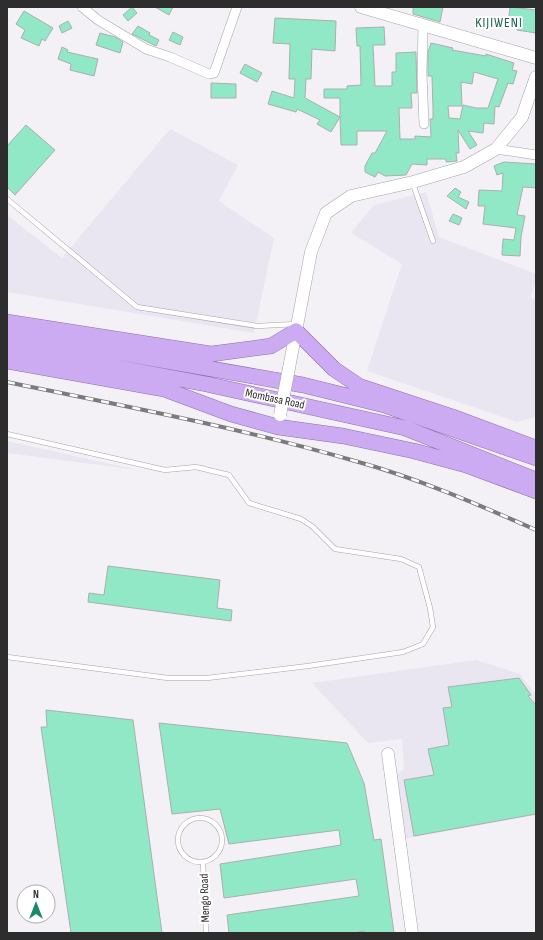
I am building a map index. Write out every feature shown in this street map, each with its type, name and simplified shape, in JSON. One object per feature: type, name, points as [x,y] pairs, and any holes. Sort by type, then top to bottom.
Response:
[{"type":"highway","points":[[7,322],[211,354],[271,346],[297,328],[334,369],[359,386],[453,417],[536,448]]},
{"type":"highway","name":"Mombasa Road","points":[[7,333],[303,385],[384,405],[536,458]]},
{"type":"highway","name":"Mombasa Road","points":[[7,347],[198,382],[405,428],[536,480]]},
{"type":"highway","points":[[7,362],[164,389],[231,414],[279,421],[414,451],[466,465],[536,491]]},
{"type":"street","points":[[82,7],[98,20],[146,49],[170,57],[209,74],[215,71],[237,7]]},
{"type":"street","points":[[361,7],[379,10],[423,25],[536,58]]},
{"type":"street","points":[[423,25],[424,124]]},
{"type":"street","points":[[279,421],[311,252],[326,213],[351,196],[413,182],[464,167],[496,149],[522,117],[536,77]]},
{"type":"street","points":[[496,149],[536,155]]},
{"type":"street","points":[[388,754],[412,933]]},
{"type":"lane","points":[[413,182],[433,241]]},
{"type":"lane","points":[[7,199],[137,306],[257,326],[297,328]]},
{"type":"lane","points":[[7,434],[164,470],[196,467],[230,474],[249,503],[301,519],[313,527],[335,549],[401,559],[419,567],[430,608],[432,627],[423,644],[402,652],[308,666],[207,678],[168,678],[7,657]]},
{"type":"lane","points":[[199,818],[210,820],[216,825],[222,838],[220,851],[215,857],[203,862],[188,859],[181,852],[178,837],[185,824],[199,818]]},
{"type":"lane","name":"Mengo Road","points":[[203,862],[206,933]]},
{"type":"shaded area","points":[[170,129],[238,165],[219,201],[274,238],[254,333],[7,292],[7,215],[62,258]]},
{"type":"shaded area","points":[[426,192],[439,237],[536,274],[536,282],[530,297],[536,300],[536,417],[517,422],[367,371],[402,264],[351,233],[374,205]]},
{"type":"shaded area","points":[[7,441],[138,470],[7,453]]},
{"type":"shaded area","points":[[476,660],[520,674],[536,695],[536,815],[404,839],[396,774],[404,770],[402,739],[368,743],[312,683]]},
{"type":"building","points":[[132,7],[137,13],[128,21],[123,15]]},
{"type":"building","points":[[155,7],[173,7],[169,15]]},
{"type":"building","points":[[413,7],[443,7],[440,22],[413,14]]},
{"type":"building","points":[[510,7],[536,10],[536,33],[517,30],[517,25],[508,24]]},
{"type":"building","points":[[24,11],[53,28],[45,41],[42,39],[39,46],[21,38],[25,30],[16,24]]},
{"type":"building","points":[[275,18],[336,21],[335,51],[312,49],[311,79],[306,79],[305,98],[340,117],[331,132],[317,124],[320,120],[297,109],[296,112],[268,104],[272,91],[294,98],[295,79],[289,79],[290,44],[273,43]]},
{"type":"building","points":[[68,21],[72,28],[62,33],[59,26]]},
{"type":"building","points":[[138,26],[150,33],[149,35],[159,40],[156,46],[132,34]]},
{"type":"building","points":[[384,27],[385,45],[373,45],[375,86],[392,86],[392,72],[396,72],[396,53],[416,52],[417,93],[411,93],[412,108],[399,108],[400,139],[415,139],[415,136],[431,137],[430,119],[433,119],[432,76],[428,76],[428,52],[431,43],[453,48],[452,50],[486,56],[486,54],[514,63],[512,70],[517,71],[513,84],[508,83],[499,107],[495,106],[494,124],[484,123],[483,133],[468,131],[477,145],[470,149],[458,130],[459,153],[456,153],[457,161],[446,162],[446,159],[427,159],[427,165],[412,164],[406,175],[385,176],[378,172],[375,177],[365,172],[365,166],[372,153],[375,153],[387,131],[357,131],[357,145],[341,145],[340,98],[324,98],[324,89],[347,89],[347,86],[361,85],[360,46],[357,46],[356,28]],"holes":[[[474,72],[498,79],[488,108],[476,108],[463,105],[460,119],[449,118],[448,106],[462,106],[461,82],[472,84]]]},
{"type":"building","points":[[173,32],[183,37],[180,45],[169,40]]},
{"type":"building","points":[[100,33],[115,37],[123,42],[120,53],[96,45]]},
{"type":"building","points":[[62,47],[68,50],[67,52],[98,59],[94,76],[70,70],[71,64],[58,59]]},
{"type":"building","points":[[245,64],[262,73],[257,82],[240,73]]},
{"type":"building","points":[[211,83],[236,84],[236,98],[211,98]]},
{"type":"building","points":[[26,125],[55,150],[15,195],[7,187],[7,146]]},
{"type":"building","points":[[504,162],[536,164],[536,188],[523,187],[517,215],[525,216],[521,237],[520,256],[502,255],[503,239],[514,240],[516,228],[483,224],[485,206],[478,206],[479,190],[502,191],[503,173],[497,175],[494,166]]},
{"type":"building","points":[[455,188],[461,192],[458,197],[469,202],[466,209],[447,196]]},
{"type":"building","points":[[453,214],[462,218],[459,225],[449,221]]},
{"type":"building","points":[[108,566],[220,580],[217,608],[232,610],[231,621],[88,602],[89,593],[104,595]]},
{"type":"building","points":[[519,678],[531,695],[528,696],[536,705],[536,814],[414,836],[404,780],[434,775],[428,749],[449,745],[443,708],[452,707],[448,687]]},
{"type":"building","points":[[46,710],[133,720],[162,933],[71,933],[41,727],[47,727]]},
{"type":"building","points":[[159,723],[347,743],[364,783],[374,840],[381,839],[394,933],[364,933],[364,931],[353,933],[229,933],[227,915],[359,896],[356,879],[224,898],[220,864],[341,845],[339,830],[229,844],[220,809],[172,814]]},
{"type":"railway","points":[[7,382],[226,428],[355,461],[424,483],[536,530]]},
{"type":"district","name":"KIJIWENI","points":[[499,22]]}]
